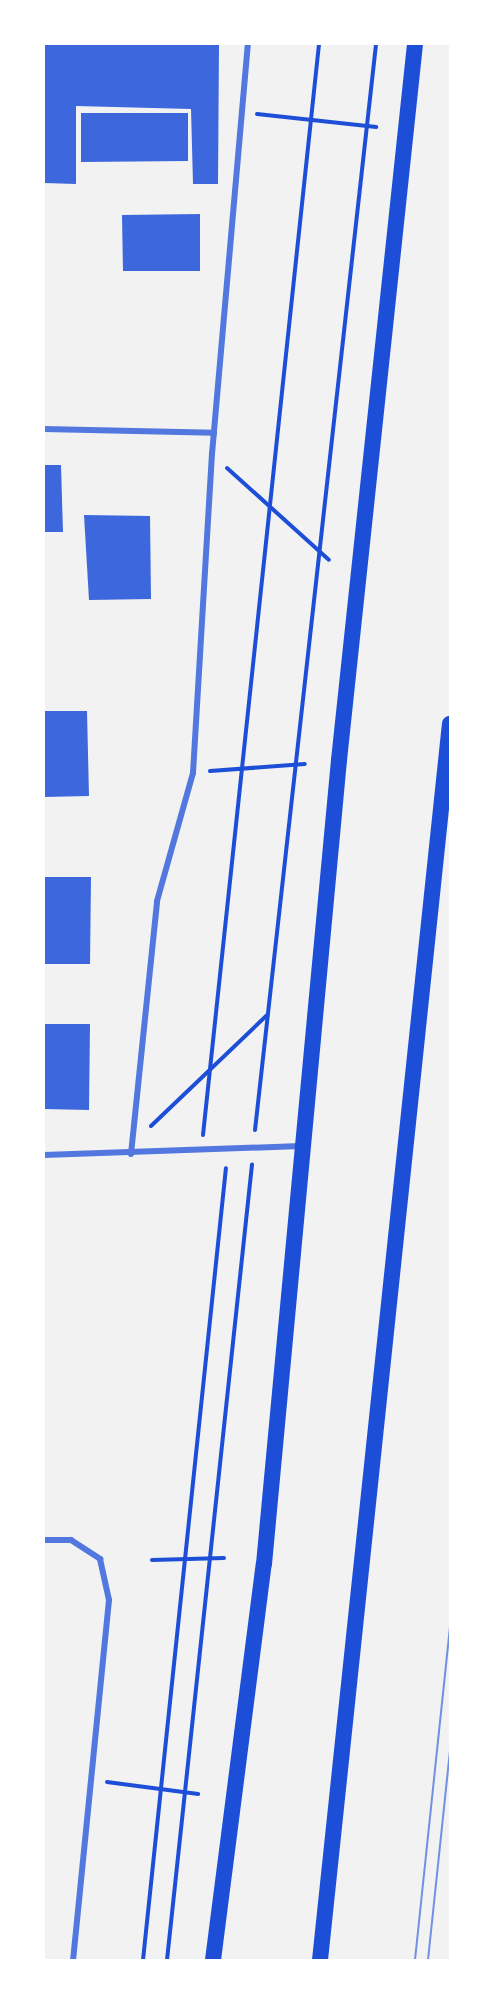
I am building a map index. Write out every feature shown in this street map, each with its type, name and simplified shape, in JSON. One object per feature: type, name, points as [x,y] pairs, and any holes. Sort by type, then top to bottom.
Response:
[{"type":"highway","points":[[213,1960],[264,1564],[415,44]]},
{"type":"highway","points":[[320,1960],[450,724]]},
{"type":"street","points":[[131,1154],[157,901],[193,773],[212,454],[244,112],[248,44]]},
{"type":"street","points":[[44,429],[214,433]]},
{"type":"street","points":[[44,1155],[131,1154],[305,1145]]},
{"type":"street","points":[[44,1540],[72,1540],[100,1559],[109,1600],[73,1960]]},
{"type":"path","points":[[203,1140],[319,44]]},
{"type":"path","points":[[255,1135],[322,554],[376,44]]},
{"type":"path","points":[[244,112],[376,127]]},
{"type":"path","points":[[212,454],[329,560]]},
{"type":"path","points":[[193,773],[305,764]]},
{"type":"path","points":[[131,1146],[268,1015]]},
{"type":"path","points":[[143,1960],[226,1168]]},
{"type":"path","points":[[167,1960],[251,1176]]},
{"type":"path","points":[[152,1560],[224,1558]]},
{"type":"path","points":[[107,1782],[198,1794]]},
{"type":"building","points":[[44,44],[219,44],[218,184],[193,184],[191,109],[76,106],[76,184],[44,183]]},
{"type":"building","points":[[81,113],[188,113],[188,161],[81,162]]},
{"type":"building","points":[[200,214],[200,271],[123,271],[122,215]]},
{"type":"building","points":[[44,465],[61,465],[63,532],[44,532]]},
{"type":"building","points":[[84,515],[150,516],[151,599],[89,600]]},
{"type":"building","points":[[44,711],[87,711],[89,796],[44,797]]},
{"type":"building","points":[[44,877],[91,877],[90,964],[44,964]]},
{"type":"building","points":[[44,1024],[90,1024],[89,1110],[44,1109]]},
{"type":"tram line","points":[[415,1960],[450,1626]]},
{"type":"tram line","points":[[428,1960],[450,1749]]}]
